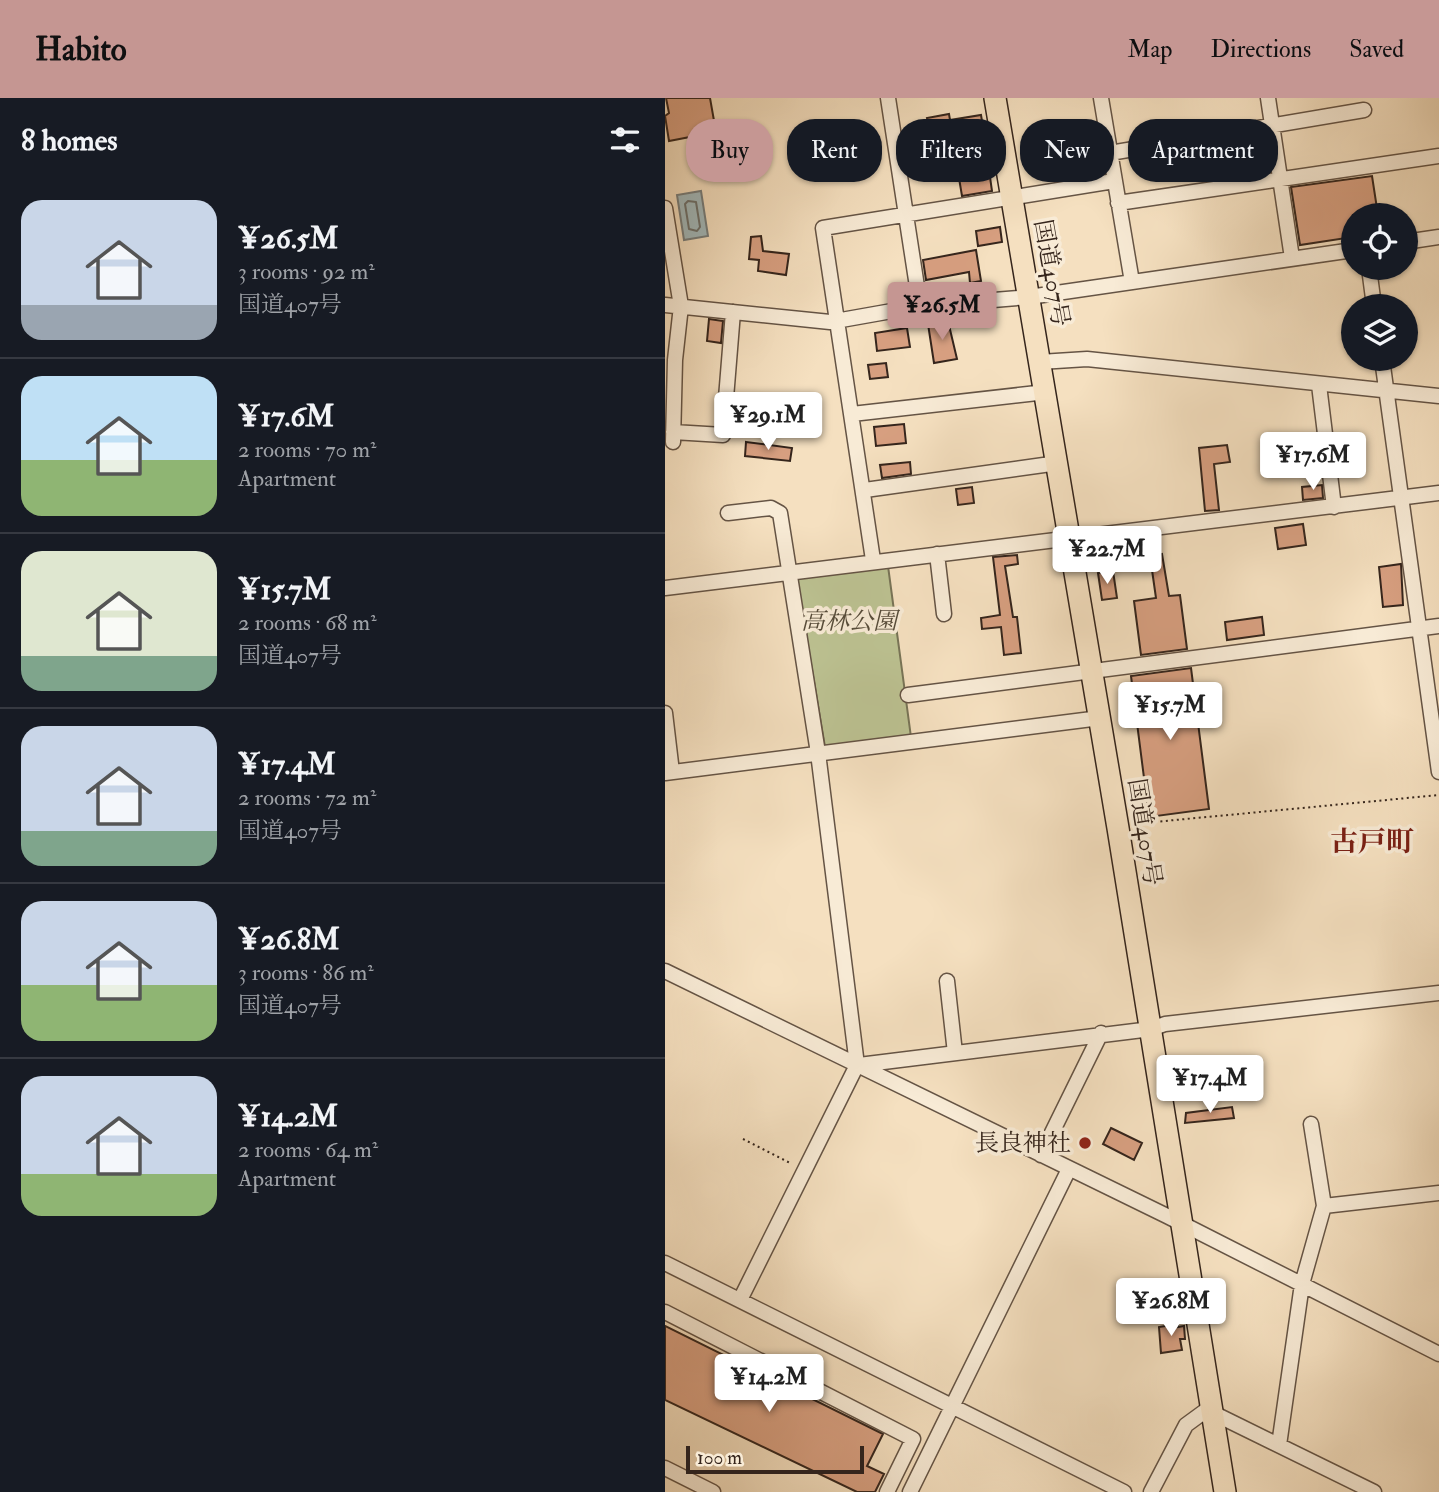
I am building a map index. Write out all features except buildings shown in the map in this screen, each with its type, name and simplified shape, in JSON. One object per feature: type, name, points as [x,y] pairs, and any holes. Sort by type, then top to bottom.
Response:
[{"type":"highway","name":"国道407号","points":[[995,98],[1184,1226],[1225,1492]]},
{"type":"street","points":[[888,98],[920,306]]},
{"type":"street","points":[[1102,98],[1105,119]]},
{"type":"street","points":[[1268,98],[1270,119]]},
{"type":"street","points":[[1278,126],[1364,110]]},
{"type":"street","points":[[1118,203],[1439,156]]},
{"type":"street","points":[[1278,167],[1292,258]]},
{"type":"street","points":[[1114,181],[1132,282]]},
{"type":"street","points":[[873,560],[865,490],[823,228],[1107,182]]},
{"type":"street","points":[[665,208],[681,306],[675,360],[673,437],[723,435],[733,312]]},
{"type":"street","points":[[1418,240],[1439,237]]},
{"type":"street","points":[[665,305],[838,321],[920,306],[1029,297],[1341,252]]},
{"type":"street","points":[[1040,362],[1087,359],[1439,396]]},
{"type":"street","points":[[1383,371],[1439,772]]},
{"type":"street","points":[[1319,385],[1334,507]]},
{"type":"street","points":[[852,414],[1045,392]]},
{"type":"street","points":[[865,490],[1058,463]]},
{"type":"street","points":[[665,588],[873,560],[1439,493]]},
{"type":"street","points":[[728,513],[771,508],[780,513],[818,753],[857,1065],[740,1300]]},
{"type":"street","points":[[937,554],[944,614]]},
{"type":"street","points":[[908,695],[1439,626]]},
{"type":"street","points":[[665,713],[669,773],[1100,718]]},
{"type":"street","points":[[665,971],[1439,1354]]},
{"type":"street","points":[[947,981],[955,1053]]},
{"type":"street","points":[[857,1065],[1101,1033],[1151,1029],[1165,1024],[1439,993]]},
{"type":"street","points":[[1041,1155],[1101,1033]]},
{"type":"street","points":[[1279,1446],[1302,1284],[1324,1206],[1311,1125]]},
{"type":"street","points":[[910,1492],[1069,1169]]},
{"type":"street","points":[[1324,1206],[1439,1194]]},
{"type":"street","points":[[665,1263],[1124,1492]]},
{"type":"street","points":[[665,1312],[913,1439],[887,1492]]},
{"type":"street","points":[[1151,1492],[1186,1424],[1213,1410],[1279,1446],[1374,1492]]},
{"type":"street","points":[[665,1468],[713,1492]]},
{"type":"path","points":[[1118,828],[1133,824],[1439,795]]},
{"type":"path","points":[[743,1139],[804,1171]]},
{"type":"green space","name":"高林公園","points":[[888,566],[911,737],[825,747],[797,581],[800,577]]},
{"type":"water","points":[[701,191],[708,236],[684,240],[677,195]]},
{"type":"place","name":"長良神社","points":[[1085,1143]]},
{"type":"district","name":"古戸町","points":[[1372,841]]}]
